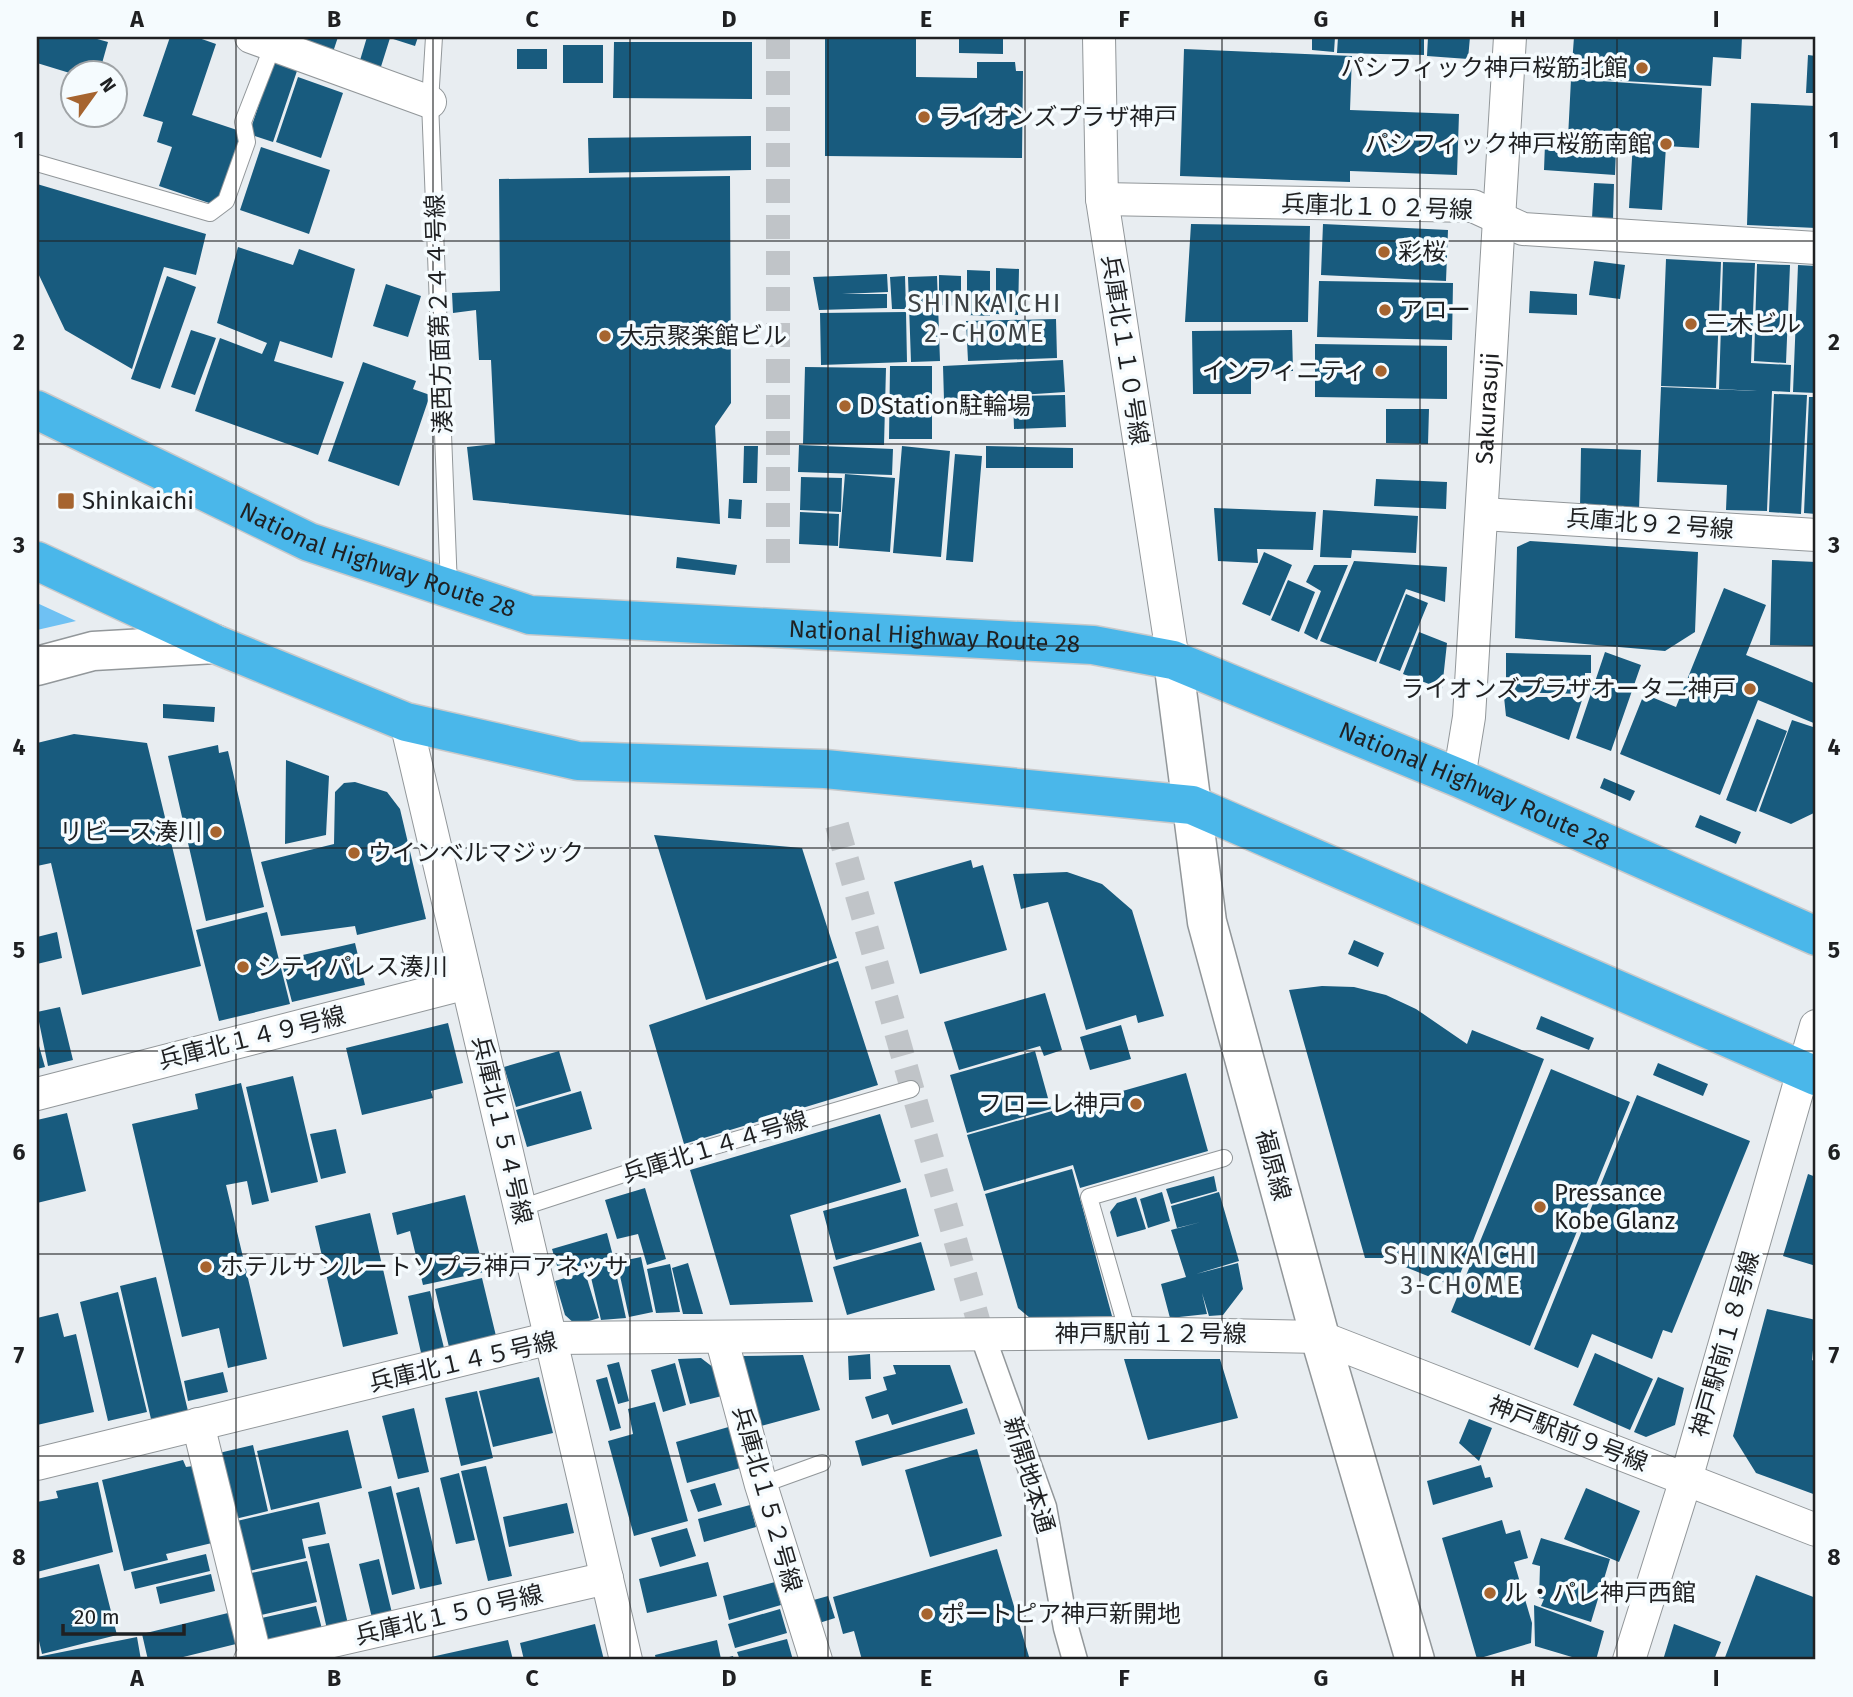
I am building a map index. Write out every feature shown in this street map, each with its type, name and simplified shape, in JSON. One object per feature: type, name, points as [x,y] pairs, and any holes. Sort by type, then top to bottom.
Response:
[{"type":"highway","name":"National Highway Route 28","points":[[37,410],[309,542],[530,615],[1093,645],[1173,660],[1459,778],[1816,936]]},
{"type":"highway","points":[[37,561],[215,644],[406,722],[578,761],[825,769],[1192,805],[1810,1074]]},
{"type":"street","name":"兵庫北１１０号線","points":[[1099,37],[1102,200],[1173,660]]},
{"type":"street","name":"Sakurasuji","points":[[1459,778],[1469,717],[1483,514],[1510,37]]},
{"type":"street","points":[[262,41],[430,102]]},
{"type":"street","name":"兵庫北１０２号線","points":[[1102,200],[1473,206],[1523,229],[1816,248]]},
{"type":"street","name":"兵庫北９２号線","points":[[1483,514],[1816,535]]},
{"type":"street","points":[[37,666],[93,650],[215,644]]},
{"type":"street","name":"福原線","points":[[1173,660],[1207,922],[1321,1337],[1416,1660]]},
{"type":"street","name":"兵庫北１５４号線","points":[[406,722],[626,1660]]},
{"type":"street","name":"兵庫北１４９号線","points":[[37,1094],[467,983]]},
{"type":"street","name":"神戸駅前１８号線","points":[[1629,1660],[1810,1074],[1816,1026]]},
{"type":"street","name":"神戸駅前１２号線","points":[[982,1334],[1128,1333],[1321,1337]]},
{"type":"street","name":"兵庫北１４５号線","points":[[37,1464],[551,1338],[982,1334]]},
{"type":"street","name":"新開地本通","points":[[982,1334],[1044,1507],[1066,1628],[1075,1660]]},
{"type":"street","name":"兵庫北１５２号線","points":[[721,1337],[761,1485],[816,1660]]},
{"type":"street","name":"神戸駅前９号線","points":[[1321,1337],[1816,1530]]},
{"type":"street","points":[[198,1424],[253,1660]]},
{"type":"street","name":"兵庫北１５０号線","points":[[253,1660],[607,1578]]},
{"type":"lane","name":"湊西方面第２４４号線","points":[[434,37],[430,102],[449,590]]},
{"type":"lane","points":[[37,163],[209,213],[226,201],[247,142],[243,122],[262,41]]},
{"type":"lane","name":"兵庫北１４４号線","points":[[520,1208],[670,1158],[911,1089]]},
{"type":"lane","points":[[1128,1333],[1089,1196],[1224,1158]]},
{"type":"lane","points":[[761,1485],[822,1464]]},
{"type":"shaded area","points":[[37,603],[76,621],[37,630]]},
{"type":"building","points":[[37,37],[90,37],[108,42],[103,60],[60,60],[60,70],[37,63]]},
{"type":"building","points":[[170,37],[196,37],[216,44],[192,115],[243,132],[218,206],[159,186],[172,147],[157,142],[163,122],[143,116]]},
{"type":"building","points":[[281,37],[338,37],[332,55]]},
{"type":"building","points":[[367,37],[418,37],[415,46],[390,38],[379,73],[358,67]]},
{"type":"building","name":"ライオンズプラザ神戸","points":[[825,37],[916,37],[916,77],[977,78],[977,62],[1015,62],[1016,71],[1023,71],[1022,158],[825,156]]},
{"type":"building","points":[[959,37],[1003,37],[1003,54],[959,53]]},
{"type":"building","points":[[1312,37],[1335,37],[1334,52],[1312,50]]},
{"type":"building","points":[[1338,37],[1424,37],[1424,55],[1337,53]]},
{"type":"building","points":[[1428,37],[1470,37],[1468,59],[1427,56]]},
{"type":"building","name":"パシフィック神戸桜筋北館","points":[[1574,37],[1742,37],[1741,59],[1713,57],[1711,86],[1571,78]]},
{"type":"building","points":[[614,42],[752,42],[752,99],[613,98]]},
{"type":"building","points":[[563,45],[603,45],[603,83],[563,83]]},
{"type":"building","points":[[517,49],[547,49],[547,69],[517,69]]},
{"type":"building","points":[[1184,49],[1352,56],[1350,110],[1459,114],[1457,175],[1350,171],[1350,182],[1180,176]]},
{"type":"building","points":[[1808,55],[1816,56],[1816,93],[1806,93]]},
{"type":"building","points":[[274,60],[298,68],[273,142],[249,134]]},
{"type":"building","points":[[298,77],[343,93],[321,158],[276,142]]},
{"type":"building","name":"パシフィック神戸桜筋南館","points":[[1571,79],[1702,88],[1699,148],[1666,146],[1662,210],[1629,208],[1633,142],[1568,138]]},
{"type":"building","points":[[1751,103],[1816,106],[1816,228],[1747,225]]},
{"type":"building","points":[[751,136],[751,170],[589,173],[588,138]]},
{"type":"building","points":[[1545,144],[1616,149],[1615,175],[1544,170]]},
{"type":"building","points":[[261,147],[330,170],[309,234],[240,210]]},
{"type":"building","name":"大京聚楽館ビル","points":[[730,176],[731,403],[715,426],[720,524],[473,500],[467,447],[495,444],[491,360],[479,360],[476,310],[453,313],[452,293],[500,291],[499,179]]},
{"type":"building","points":[[1594,183],[1614,184],[1613,219],[1592,218]]},
{"type":"building","points":[[37,184],[206,234],[196,275],[164,267],[132,369],[65,330],[37,271]]},
{"type":"building","points":[[1191,224],[1310,226],[1308,322],[1185,322]]},
{"type":"building","name":"彩桜","points":[[1323,224],[1448,230],[1446,281],[1321,275]]},
{"type":"building","points":[[238,247],[293,265],[299,249],[355,269],[332,358],[280,341],[274,361],[344,382],[318,455],[195,411],[220,338],[262,354],[267,343],[217,323]]},
{"type":"building","name":"三木ビル","points":[[1666,259],[1721,262],[1716,388],[1661,386]]},
{"type":"building","points":[[1594,261],[1625,265],[1620,299],[1589,295]]},
{"type":"building","points":[[1723,262],[1755,263],[1751,363],[1791,365],[1790,392],[1772,391],[1767,511],[1726,510],[1727,485],[1657,482],[1661,387],[1757,391],[1719,389]]},
{"type":"building","points":[[1757,264],[1790,265],[1786,363],[1754,361]]},
{"type":"building","points":[[1798,265],[1816,266],[1816,393],[1793,392]]},
{"type":"building","points":[[996,268],[1019,269],[1018,315],[996,314]]},
{"type":"building","points":[[967,270],[990,271],[990,316],[967,315]]},
{"type":"building","points":[[887,274],[888,292],[842,294],[887,294],[887,308],[819,310],[813,277]]},
{"type":"building","points":[[939,275],[961,276],[961,306],[939,305]]},
{"type":"building","points":[[167,276],[196,287],[160,389],[131,379]]},
{"type":"building","points":[[905,276],[906,309],[892,309],[890,277]]},
{"type":"building","points":[[937,276],[940,361],[911,362],[908,277]]},
{"type":"building","name":"アロー","points":[[1319,281],[1453,283],[1452,340],[1317,337]]},
{"type":"building","points":[[386,284],[421,296],[408,337],[373,326]]},
{"type":"building","points":[[1530,291],[1577,294],[1577,315],[1529,313]]},
{"type":"building","points":[[906,312],[907,362],[821,365],[820,313]]},
{"type":"building","points":[[1056,319],[1057,358],[968,361],[966,321]]},
{"type":"building","points":[[191,330],[216,338],[195,395],[171,387]]},
{"type":"building","points":[[1292,330],[1293,371],[1251,372],[1251,394],[1193,394],[1192,331]]},
{"type":"building","name":"インフィニティ","points":[[1315,344],[1447,346],[1447,399],[1315,397]]},
{"type":"building","points":[[1063,360],[1065,392],[944,400],[943,366]]},
{"type":"building","points":[[363,362],[416,381],[413,389],[430,395],[399,486],[328,461]]},
{"type":"building","points":[[890,366],[932,366],[932,439],[889,439]]},
{"type":"building","name":"D Station駐輪場","points":[[805,367],[886,368],[884,445],[803,444]]},
{"type":"building","points":[[1774,394],[1807,395],[1801,514],[1769,512]]},
{"type":"building","points":[[1065,395],[1066,427],[1014,429],[1013,396]]},
{"type":"building","points":[[1809,397],[1816,397],[1816,514],[1804,513]]},
{"type":"building","points":[[1386,409],[1429,409],[1428,444],[1386,443]]},
{"type":"building","points":[[799,445],[893,449],[892,475],[798,472]]},
{"type":"building","points":[[744,446],[758,446],[757,483],[743,483]]},
{"type":"building","points":[[902,446],[950,451],[941,557],[893,553]]},
{"type":"building","points":[[986,446],[1073,448],[1073,468],[986,468]]},
{"type":"building","points":[[1581,448],[1641,450],[1639,510],[1580,508]]},
{"type":"building","points":[[955,454],[982,456],[973,562],[946,560]]},
{"type":"building","points":[[845,474],[895,478],[890,552],[839,548]]},
{"type":"building","points":[[801,477],[842,478],[841,512],[800,510]]},
{"type":"building","points":[[1376,479],[1447,482],[1446,509],[1374,506]]},
{"type":"building","points":[[729,499],[742,500],[741,519],[728,518]]},
{"type":"building","points":[[1214,508],[1316,512],[1313,550],[1257,549],[1258,563],[1218,561]]},
{"type":"building","points":[[1323,510],[1418,516],[1416,553],[1352,550],[1351,558],[1320,557]]},
{"type":"building","points":[[800,512],[839,514],[838,546],[799,544]]},
{"type":"building","points":[[1530,541],[1698,552],[1695,632],[1665,651],[1515,638],[1517,547]]},
{"type":"building","points":[[1264,552],[1292,565],[1270,616],[1242,604]]},
{"type":"building","points":[[677,557],[737,565],[735,575],[676,568]]},
{"type":"building","points":[[1772,560],[1816,562],[1816,646],[1770,645]]},
{"type":"building","points":[[1354,561],[1447,567],[1445,602],[1406,589],[1376,662],[1320,641]]},
{"type":"building","points":[[1314,565],[1348,565],[1317,640],[1304,633],[1321,591],[1306,582]]},
{"type":"building","points":[[1288,580],[1315,592],[1299,632],[1271,620]]},
{"type":"building","name":"ライオンズプラザオータニ神戸","points":[[1724,588],[1766,605],[1746,655],[1816,684],[1816,724],[1758,700],[1720,795],[1620,754],[1644,694],[1676,707]]},
{"type":"building","points":[[1406,594],[1428,603],[1400,671],[1379,663]]},
{"type":"building","points":[[1419,632],[1447,643],[1442,689],[1403,674]]},
{"type":"building","points":[[1605,652],[1641,665],[1611,751],[1576,738]]},
{"type":"building","points":[[1506,653],[1591,655],[1591,673],[1585,673],[1585,694],[1506,692]]},
{"type":"building","points":[[1504,697],[1583,697],[1569,740],[1506,716]]},
{"type":"building","points":[[163,704],[215,707],[214,722],[163,718]]},
{"type":"building","points":[[1757,719],[1787,731],[1756,812],[1726,800]]},
{"type":"building","points":[[1792,720],[1816,728],[1816,812],[1791,824],[1759,811]]},
{"type":"building","points":[[74,734],[147,743],[201,966],[82,995],[51,863],[37,866],[37,743]]},
{"type":"building","name":"リビース湊川","points":[[218,745],[219,753],[228,751],[264,907],[206,921],[168,756]]},
{"type":"building","points":[[286,760],[329,776],[326,835],[285,844]]},
{"type":"building","points":[[1604,778],[1635,791],[1630,801],[1600,788]]},
{"type":"building","name":"ウインベルマジック","points":[[355,782],[387,792],[400,809],[426,919],[357,935],[355,926],[281,936],[261,862],[334,844],[335,792],[344,783]]},
{"type":"building","points":[[1700,815],[1741,832],[1736,844],[1695,827]]},
{"type":"building","points":[[654,835],[802,848],[837,958],[706,1000]]},
{"type":"building","points":[[971,860],[973,868],[983,865],[1007,950],[920,974],[894,882]]},
{"type":"building","points":[[1067,872],[1102,884],[1132,910],[1164,1016],[1138,1023],[1136,1015],[1086,1030],[1048,902],[1021,909],[1013,874]]},
{"type":"building","name":"シティパレス湊川","points":[[267,912],[290,1004],[219,1021],[196,930]]},
{"type":"building","points":[[57,932],[62,958],[37,964],[37,937]]},
{"type":"building","points":[[1354,940],[1384,953],[1378,967],[1348,954]]},
{"type":"building","points":[[355,943],[365,985],[292,1002],[281,960]]},
{"type":"building","points":[[838,961],[878,1085],[684,1144],[649,1025]]},
{"type":"building","points":[[1322,986],[1354,987],[1386,995],[1416,1009],[1467,1044],[1472,1030],[1544,1059],[1455,1287],[1383,1258],[1365,1258],[1289,990]]},
{"type":"building","points":[[1045,993],[1062,1050],[1044,1056],[1040,1046],[959,1070],[944,1022]]},
{"type":"building","points":[[60,1007],[73,1060],[48,1066],[37,1012]]},
{"type":"building","points":[[1541,1016],[1594,1038],[1589,1050],[1536,1029]]},
{"type":"building","points":[[448,1023],[463,1083],[431,1091],[433,1098],[362,1115],[346,1048]]},
{"type":"building","points":[[1121,1025],[1131,1059],[1090,1070],[1080,1037]]},
{"type":"building","points":[[37,1039],[45,1067],[37,1069]]},
{"type":"building","points":[[559,1051],[571,1091],[516,1107],[504,1067]]},
{"type":"building","points":[[1035,1051],[1051,1109],[967,1133],[950,1075]]},
{"type":"building","points":[[1658,1063],[1708,1084],[1703,1096],[1653,1075]]},
{"type":"building","name":"Pressance Kobe Glanz","points":[[1551,1069],[1630,1102],[1530,1346],[1451,1312]]},
{"type":"building","name":"フローレ神戸","points":[[1186,1073],[1208,1151],[1080,1188],[1073,1165],[984,1191],[967,1135]]},
{"type":"building","points":[[293,1076],[318,1182],[271,1193],[246,1087]]},
{"type":"building","name":"ホテルサンルートソプラ神戸アネッサ","points":[[241,1083],[269,1201],[252,1205],[247,1181],[226,1185],[267,1359],[228,1368],[219,1328],[182,1337],[132,1124],[198,1109],[195,1094]]},
{"type":"building","points":[[581,1091],[592,1129],[527,1147],[516,1110]]},
{"type":"building","points":[[1637,1095],[1750,1141],[1672,1333],[1663,1330],[1652,1359],[1592,1334],[1578,1368],[1534,1349]]},
{"type":"building","points":[[67,1113],[86,1191],[37,1203],[37,1120]]},
{"type":"building","points":[[880,1114],[901,1182],[790,1215],[813,1302],[730,1305],[690,1170]]},
{"type":"building","points":[[336,1129],[346,1173],[321,1179],[310,1134]]},
{"type":"building","points":[[1072,1169],[1112,1316],[1030,1318],[1018,1308],[985,1194]]},
{"type":"building","points":[[1808,1174],[1816,1177],[1816,1266],[1783,1256]]},
{"type":"building","points":[[1214,1176],[1217,1191],[1171,1204],[1166,1189]]},
{"type":"building","points":[[645,1188],[666,1259],[647,1265],[638,1234],[617,1239],[605,1200]]},
{"type":"building","points":[[906,1188],[919,1236],[836,1260],[823,1211]]},
{"type":"building","points":[[1162,1192],[1170,1221],[1148,1228],[1140,1199]]},
{"type":"building","points":[[1219,1192],[1239,1261],[1196,1274],[1238,1263],[1243,1289],[1223,1315],[1209,1316],[1202,1293],[1207,1314],[1170,1318],[1161,1284],[1186,1277],[1171,1230],[1201,1222],[1177,1228],[1171,1206]]},
{"type":"building","points":[[465,1195],[484,1272],[423,1285],[410,1231],[397,1235],[392,1213]]},
{"type":"building","points":[[1136,1197],[1146,1229],[1117,1237],[1110,1212],[1117,1203]]},
{"type":"building","points":[[370,1213],[398,1334],[343,1347],[315,1226]]},
{"type":"building","points":[[607,1233],[613,1256],[559,1272],[552,1249]]},
{"type":"building","points":[[921,1242],[935,1290],[847,1315],[833,1267]]},
{"type":"building","points":[[641,1257],[653,1312],[629,1317],[617,1262]]},
{"type":"building","points":[[688,1263],[703,1314],[683,1314],[672,1268]]},
{"type":"building","points":[[614,1264],[626,1318],[601,1320],[589,1269]]},
{"type":"building","points":[[670,1264],[680,1312],[656,1313],[647,1269]]},
{"type":"building","points":[[585,1272],[599,1318],[576,1325],[565,1315],[555,1281]]},
{"type":"building","points":[[156,1277],[188,1411],[151,1419],[120,1286]]},
{"type":"building","points":[[482,1278],[496,1336],[449,1347],[435,1289]]},
{"type":"building","points":[[430,1291],[445,1352],[422,1357],[408,1296]]},
{"type":"building","points":[[118,1292],[147,1412],[108,1421],[80,1302]]},
{"type":"building","points":[[1767,1309],[1816,1320],[1812,1360],[1816,1362],[1816,1495],[1756,1473],[1733,1436]]},
{"type":"building","points":[[58,1313],[64,1337],[76,1334],[94,1412],[37,1425],[37,1318]]},
{"type":"building","points":[[1595,1353],[1653,1379],[1630,1430],[1573,1405]]},
{"type":"building","points":[[870,1354],[871,1379],[849,1380],[848,1356]]},
{"type":"building","points":[[803,1355],[820,1410],[761,1426],[742,1356]]},
{"type":"building","points":[[701,1358],[714,1368],[722,1396],[690,1404],[678,1359]]},
{"type":"building","points":[[1124,1359],[1220,1359],[1238,1418],[1148,1440]]},
{"type":"building","points":[[619,1362],[629,1401],[618,1404],[607,1365]]},
{"type":"building","points":[[675,1363],[686,1405],[663,1412],[651,1370]]},
{"type":"building","points":[[893,1365],[950,1365],[963,1403],[892,1425],[888,1414],[872,1419],[865,1397],[887,1390],[883,1377],[896,1374]]},
{"type":"building","points":[[223,1372],[228,1392],[188,1401],[184,1381]]},
{"type":"building","points":[[539,1377],[553,1433],[493,1447],[479,1391]]},
{"type":"building","points":[[607,1377],[621,1428],[610,1431],[596,1380]]},
{"type":"building","points":[[1658,1377],[1684,1388],[1675,1425],[1646,1437],[1634,1432]]},
{"type":"building","points":[[477,1391],[493,1458],[461,1466],[445,1398]]},
{"type":"building","points":[[655,1402],[688,1521],[634,1536],[608,1441],[633,1434],[628,1409]]},
{"type":"building","points":[[414,1408],[429,1472],[398,1479],[382,1416]]},
{"type":"building","points":[[967,1408],[975,1434],[862,1466],[855,1441]]},
{"type":"building","points":[[1469,1419],[1492,1428],[1479,1461],[1459,1443]]},
{"type":"building","points":[[732,1426],[744,1467],[687,1483],[676,1442]]},
{"type":"building","points":[[348,1430],[362,1488],[271,1510],[257,1451]]},
{"type":"building","points":[[253,1445],[268,1511],[235,1519],[219,1453]]},
{"type":"building","points":[[977,1449],[1002,1536],[930,1557],[905,1470]]},
{"type":"building","points":[[183,1460],[186,1467],[193,1466],[212,1543],[166,1554],[168,1560],[124,1571],[102,1480]]},
{"type":"building","points":[[1481,1465],[1485,1478],[1490,1477],[1493,1487],[1433,1505],[1427,1481]]},
{"type":"building","points":[[486,1466],[512,1576],[488,1581],[461,1471]]},
{"type":"building","points":[[459,1473],[475,1540],[456,1544],[440,1478]]},
{"type":"building","points":[[98,1482],[113,1552],[37,1572],[37,1502],[58,1498],[56,1491]]},
{"type":"building","points":[[715,1483],[722,1505],[698,1512],[690,1490]]},
{"type":"building","points":[[391,1486],[415,1589],[392,1595],[368,1492]]},
{"type":"building","points":[[419,1487],[442,1584],[420,1589],[396,1493]]},
{"type":"building","points":[[1586,1488],[1640,1511],[1619,1562],[1564,1539]]},
{"type":"building","points":[[319,1502],[326,1534],[302,1539],[306,1558],[249,1571],[237,1521]]},
{"type":"building","points":[[567,1503],[574,1533],[509,1547],[503,1517]]},
{"type":"building","points":[[750,1505],[756,1527],[704,1542],[698,1519]]},
{"type":"building","name":"ル・パレ神戸西館","points":[[1502,1520],[1506,1534],[1520,1530],[1528,1558],[1514,1562],[1532,1623],[1531,1643],[1477,1659],[1442,1538]]},
{"type":"building","points":[[687,1528],[696,1556],[660,1567],[651,1538]]},
{"type":"building","points":[[1541,1538],[1610,1559],[1591,1622],[1541,1606],[1544,1599],[1539,1598],[1540,1566],[1532,1564]]},
{"type":"building","points":[[329,1543],[348,1624],[327,1629],[308,1547]]},
{"type":"building","name":"ポートピア神戸新開地","points":[[997,1549],[1030,1660],[862,1660],[854,1631],[843,1634],[833,1597]]},
{"type":"building","points":[[206,1554],[210,1571],[135,1589],[131,1572]]},
{"type":"building","points":[[379,1559],[392,1613],[372,1618],[359,1564]]},
{"type":"building","points":[[307,1561],[317,1602],[257,1616],[247,1574]]},
{"type":"building","points":[[708,1562],[717,1596],[647,1613],[639,1579]]},
{"type":"building","points":[[99,1564],[117,1635],[42,1654],[37,1632],[37,1579]]},
{"type":"building","points":[[211,1574],[215,1591],[160,1604],[156,1587]]},
{"type":"building","points":[[1756,1575],[1816,1598],[1816,1660],[1724,1660]]},
{"type":"building","points":[[775,1582],[781,1605],[729,1620],[723,1596]]},
{"type":"building","points":[[828,1596],[835,1618],[816,1624],[810,1601]]},
{"type":"building","points":[[1534,1605],[1604,1631],[1596,1660],[1582,1660],[1535,1646]]},
{"type":"building","points":[[316,1606],[322,1629],[263,1642],[257,1619]]},
{"type":"building","points":[[780,1609],[787,1633],[735,1648],[728,1624]]},
{"type":"building","points":[[228,1613],[236,1644],[171,1660],[148,1660],[142,1634]]},
{"type":"building","points":[[595,1624],[604,1660],[524,1660],[520,1643]]},
{"type":"building","points":[[1674,1624],[1721,1642],[1714,1660],[1663,1660]]},
{"type":"building","points":[[137,1637],[141,1660],[37,1660],[37,1657]]},
{"type":"building","points":[[787,1639],[793,1660],[740,1660],[737,1652]]},
{"type":"building","points":[[508,1640],[513,1660],[422,1659]]},
{"type":"building","points":[[717,1640],[721,1659],[733,1656],[734,1660],[656,1660],[655,1655]]},
{"type":"tunnel","points":[[778,37],[778,563]]},
{"type":"tunnel","points":[[837,825],[982,1334]]},
{"type":"place","name":"パシフィック神戸桜筋北館","points":[[1642,68]]},
{"type":"place","name":"ライオンズプラザ神戸","points":[[924,117]]},
{"type":"place","name":"パシフィック神戸桜筋南館","points":[[1666,144]]},
{"type":"place","name":"彩桜","points":[[1384,252]]},
{"type":"place","name":"アロー","points":[[1385,310]]},
{"type":"place","name":"三木ビル","points":[[1691,324]]},
{"type":"place","name":"大京聚楽館ビル","points":[[605,336]]},
{"type":"place","name":"インフィニティ","points":[[1381,371]]},
{"type":"place","name":"D Station駐輪場","points":[[845,406]]},
{"type":"place","name":"Shinkaichi","points":[[66,501]]},
{"type":"place","name":"ライオンズプラザオータニ神戸","points":[[1750,689]]},
{"type":"place","name":"リビース湊川","points":[[216,832]]},
{"type":"place","name":"ウインベルマジック","points":[[354,853]]},
{"type":"place","name":"シティパレス湊川","points":[[243,967]]},
{"type":"place","name":"フローレ神戸","points":[[1136,1104]]},
{"type":"place","name":"Pressance Kobe Glanz","points":[[1540,1207]]},
{"type":"place","name":"ホテルサンルートソプラ神戸アネッサ","points":[[206,1267]]},
{"type":"place","name":"ル・パレ神戸西館","points":[[1490,1593]]},
{"type":"place","name":"ポートピア神戸新開地","points":[[927,1614]]},
{"type":"district","name":"SHINKAICHI 2-CHOME","points":[[985,318]]},
{"type":"district","name":"SHINKAICHI 3-CHOME","points":[[1461,1270]]}]
